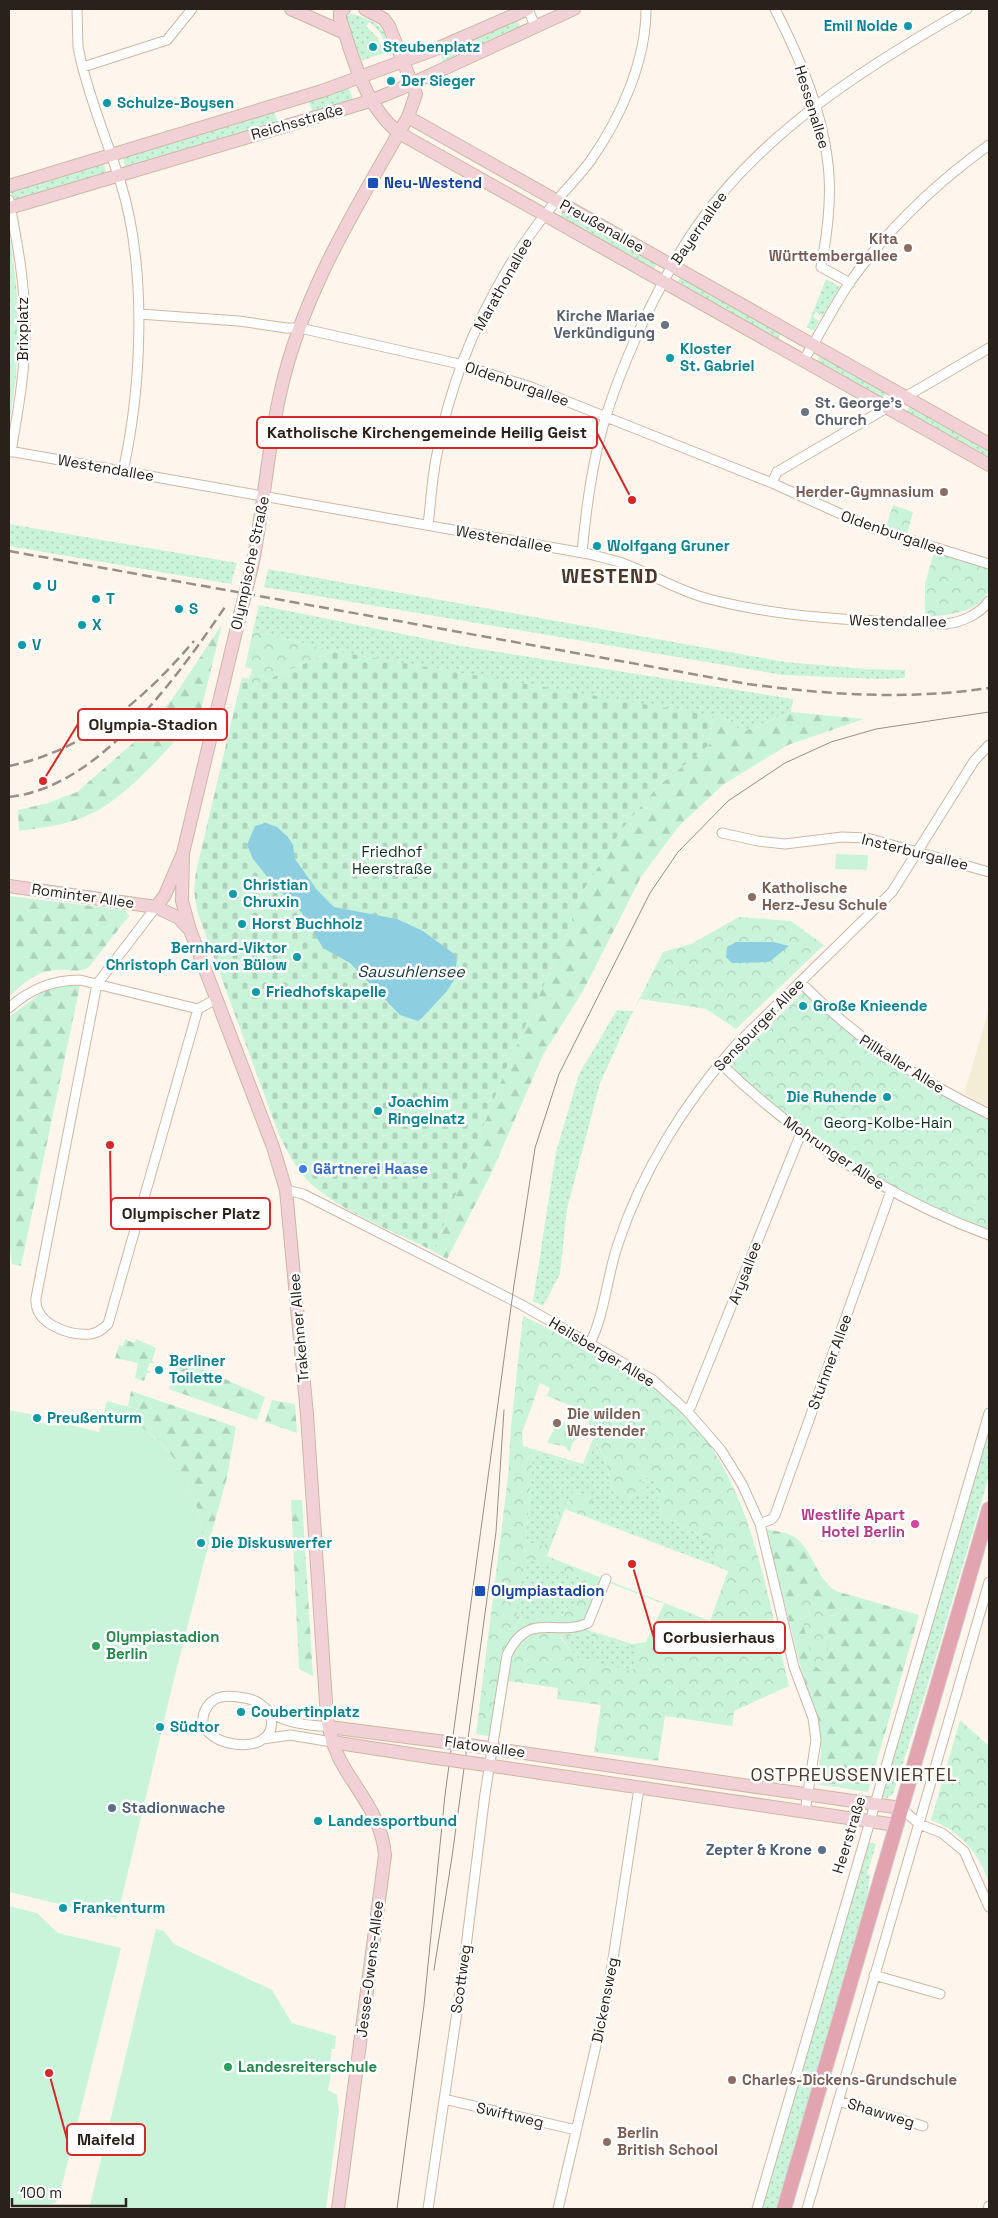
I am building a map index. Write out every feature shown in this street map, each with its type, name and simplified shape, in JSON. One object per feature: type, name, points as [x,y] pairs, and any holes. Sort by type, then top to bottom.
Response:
[{"type":"main road","points":[[291,9],[345,33]]},
{"type":"main road","points":[[365,9],[383,14],[413,83],[416,94],[408,117]]},
{"type":"main road","name":"Reichsstraße","points":[[9,186],[297,100],[403,62],[528,9]]},
{"type":"main road","name":"Reichsstraße","points":[[9,205],[370,101],[574,9]]},
{"type":"main road","points":[[338,10],[370,101],[384,120],[399,133]]},
{"type":"main road","name":"Preußenallee","points":[[408,117],[989,444]]},
{"type":"main road","name":"Olympische Straße","points":[[156,907],[165,895],[182,853],[252,566],[265,497],[270,447],[280,393],[300,328],[325,266],[408,117]]},
{"type":"main road","name":"Preußenallee","points":[[399,133],[886,409],[989,465]]},
{"type":"main road","name":"Olympische Straße","points":[[182,853],[182,901],[190,930]]},
{"type":"main road","name":"Rominter Allee","points":[[9,886],[156,907],[179,918],[190,930]]},
{"type":"main road","name":"Trakehner Allee","points":[[190,930],[273,1147],[286,1190],[307,1420],[329,1727],[332,1742]]},
{"type":"main road","points":[[784,2209],[989,1510]]},
{"type":"main road","name":"Flatowallee","points":[[329,1727],[438,1740],[901,1808]]},
{"type":"main road","name":"Flatowallee","points":[[332,1742],[896,1826]]},
{"type":"main road","name":"Jesse-Owens-Allee","points":[[332,1742],[345,1768],[376,1817],[382,1833],[385,1855],[338,2209]]},
{"type":"main road","points":[[639,1788],[641,1771]]},
{"type":"street","points":[[77,9],[78,47],[118,175],[133,240],[139,314],[136,387],[123,472]]},
{"type":"street","points":[[83,67],[167,40],[192,9]]},
{"type":"street","points":[[528,9],[535,26]]},
{"type":"street","name":"Marathonallee","points":[[428,525],[436,455],[443,424],[461,365],[492,296],[509,267],[544,215],[590,161],[616,118],[640,56],[646,9]]},
{"type":"street","name":"Hessenallee","points":[[775,9],[793,44],[815,106],[824,139],[829,175],[828,228],[821,267],[850,283]]},
{"type":"street","name":"Bayernallee","points":[[582,553],[591,482],[606,415],[632,345],[662,282],[687,240],[725,191],[756,158],[815,106],[967,9]]},
{"type":"street","points":[[803,361],[850,283],[898,223],[936,186],[989,145]]},
{"type":"street","name":"Brixplatz","points":[[9,205],[14,221],[19,254],[25,326],[22,386],[10,451]]},
{"type":"street","name":"Oldenburgallee","points":[[139,314],[239,321],[286,328],[300,328],[461,365],[531,387],[606,415],[772,483],[872,528],[989,564]]},
{"type":"street","points":[[785,352],[795,336]]},
{"type":"street","points":[[772,483],[777,472],[989,348]]},
{"type":"street","name":"Westendallee","points":[[10,451],[582,553],[622,563],[676,589],[709,599],[777,612],[836,620],[946,624],[958,622],[974,614],[989,601]]},
{"type":"street","name":"Sensburger Allee","points":[[590,1343],[618,1243],[639,1192],[673,1129],[720,1063],[892,892],[974,762],[989,744]]},
{"type":"street","name":"Insterburgallee","points":[[722,833],[758,841],[784,844],[857,837],[881,840],[989,872]]},
{"type":"street","points":[[156,907],[98,984],[36,1298],[35,1306],[45,1322],[73,1332],[92,1334],[108,1324],[198,1009]]},
{"type":"street","points":[[12,1006],[37,988],[62,980],[80,980],[198,1009],[216,999]]},
{"type":"street","name":"Pillkaller Allee","points":[[800,982],[870,1046],[901,1067],[989,1114]]},
{"type":"street","name":"Mohrunger Allee","points":[[720,1063],[759,1101],[853,1169],[891,1192],[989,1235]]},
{"type":"street","name":"Arysallee","points":[[687,1411],[695,1398],[801,1133]]},
{"type":"street","name":"Heilsberger Allee","points":[[286,1190],[304,1194],[590,1343],[653,1380],[687,1411],[722,1450],[742,1484],[760,1524],[794,1667],[815,1729],[816,1740],[809,1796],[805,1812]]},
{"type":"street","name":"Stuhmer Allee","points":[[760,1524],[772,1519],[775,1515],[891,1192]]},
{"type":"street","name":"Heerstraße","points":[[757,2209],[989,1413]]},
{"type":"street","name":"Scottweg","points":[[428,2209],[444,2099],[484,1765],[506,1662],[512,1646],[524,1633],[532,1628],[576,1626],[588,1622],[606,1578]]},
{"type":"street","points":[[807,2209],[989,1582]]},
{"type":"street","points":[[329,1727],[289,1721],[269,1711],[256,1700],[225,1696],[213,1700],[205,1710],[205,1727],[216,1739],[247,1745],[263,1739],[290,1735],[332,1742]]},
{"type":"street","points":[[263,1739],[272,1724],[269,1711]]},
{"type":"street","name":"Dickensweg","points":[[558,2209],[607,1998],[639,1788]]},
{"type":"street","points":[[901,1808],[919,1824],[942,1833],[964,1851],[989,1907]]},
{"type":"street","points":[[896,1826],[919,1824]]},
{"type":"street","points":[[874,1975],[940,1994]]},
{"type":"street","name":"Swiftweg","points":[[444,2099],[576,2130]]},
{"type":"street","name":"Shawweg","points":[[838,2100],[923,2126]]},
{"type":"shaded area","points":[[989,1009],[989,1107],[964,1094]]},
{"type":"green space","name":"Steubenplatz","points":[[351,14],[369,20],[383,30],[389,41],[384,43],[380,34],[369,22],[366,26],[377,37],[384,53],[361,61],[346,22],[347,16]]},
{"type":"green space","points":[[517,19],[521,28],[443,63],[440,53]]},
{"type":"green space","points":[[348,86],[354,101],[313,114],[308,99]]},
{"type":"green space","points":[[274,110],[278,125],[126,170],[122,155]]},
{"type":"green space","points":[[103,160],[107,176],[13,200],[11,191]]},
{"type":"green space","points":[[564,209],[658,262],[653,271],[559,218]]},
{"type":"green space","points":[[9,230],[17,302],[18,350],[9,422]]},
{"type":"green space","points":[[682,275],[782,332],[777,341],[676,284]]},
{"type":"green space","points":[[826,279],[840,287],[822,317],[816,312],[813,317],[819,321],[814,331],[807,327]]},
{"type":"green space","points":[[821,354],[888,392],[881,399],[816,363]]},
{"type":"green space","points":[[911,405],[989,449],[989,460],[905,413]]},
{"type":"green space","points":[[893,505],[913,512],[907,534],[886,527]]},
{"type":"green space","points":[[9,524],[237,563],[231,584],[9,546]]},
{"type":"green space","points":[[934,552],[989,568],[989,588],[986,596],[980,603],[972,608],[952,614],[925,616],[925,584]]},
{"type":"green space","points":[[268,569],[785,662],[866,669],[905,670],[905,678],[880,679],[783,675],[264,587]]},
{"type":"green space","points":[[259,605],[467,647],[793,699],[791,712],[740,733],[733,720],[333,651],[253,630]]},
{"type":"green space","points":[[222,624],[197,727],[187,728],[135,782],[100,809],[71,821],[19,831],[18,810],[48,803],[77,792],[133,743],[173,698]]},
{"type":"green space","points":[[253,630],[333,651],[257,684],[241,681],[242,677],[249,679],[252,669],[245,667]]},
{"type":"green space","name":"Friedhof Heerstraße","points":[[333,651],[713,716],[710,744],[657,787],[622,829],[574,905],[571,925],[508,1064],[433,1251],[335,1202],[320,1192],[300,1171],[279,1135],[197,911],[194,891],[196,872],[241,681],[257,684]]},
{"type":"green space","points":[[791,712],[864,719],[788,745],[724,784],[679,826],[641,877],[583,991],[544,1053],[490,1176],[447,1259],[433,1251],[508,1064],[571,925],[574,905],[622,829],[657,787],[710,744],[713,716],[733,720],[740,733]]},
{"type":"green space","points":[[836,854],[868,855],[867,870],[835,869]]},
{"type":"green space","points":[[9,896],[125,910],[129,916],[88,968],[42,973],[25,983],[9,997]]},
{"type":"green space","points":[[739,917],[791,921],[824,945],[736,1029],[706,1009],[640,999],[633,1011],[663,952],[691,944]]},
{"type":"green space","points":[[62,985],[80,986],[21,1266],[12,1264],[9,1245],[9,1017],[45,990]]},
{"type":"green space","name":"Georg-Kolbe-Hain","points":[[804,991],[868,1047],[900,1068],[989,1117],[989,1230],[937,1209],[871,1176],[805,1131],[728,1067]]},
{"type":"green space","points":[[617,1010],[633,1011],[600,1083],[567,1209],[560,1274],[543,1306],[533,1301],[556,1152],[579,1074]]},
{"type":"green space","points":[[523,1316],[642,1377],[684,1412],[710,1445],[731,1482],[747,1520],[770,1602],[789,1686],[734,1711],[732,1726],[665,1716],[658,1761],[594,1752],[601,1705],[557,1699],[558,1688],[508,1681],[500,1738],[476,1734],[508,1477],[511,1427]],"holes":[[[540,1383],[550,1388],[547,1396],[571,1406],[596,1431],[583,1464],[523,1446],[522,1433]],[[596,1442],[605,1459],[613,1492],[629,1500],[632,1495],[647,1496],[649,1492],[640,1479],[642,1475],[654,1481],[662,1516],[711,1540],[720,1568],[728,1571],[710,1621],[547,1556],[565,1509],[714,1566],[586,1516],[593,1499],[573,1491],[568,1504],[562,1502],[544,1547],[526,1541],[533,1452],[585,1467]],[[526,1557],[584,1579],[584,1590],[580,1599],[563,1610],[563,1616],[538,1616],[515,1624]],[[607,1582],[664,1604],[646,1642],[632,1644],[588,1630]],[[585,1634],[636,1648],[633,1671],[577,1658],[560,1637]]]},
{"type":"green space","points":[[125,1339],[134,1343],[136,1339],[156,1348],[152,1361],[157,1364],[150,1363],[147,1370],[152,1372],[147,1373],[144,1381],[135,1378],[138,1363],[115,1358],[119,1345],[123,1346]]},
{"type":"green space","points":[[179,1358],[265,1397],[257,1420],[169,1389]]},
{"type":"green space","points":[[131,1391],[236,1427],[227,1477],[210,1539],[202,1536],[195,1503],[182,1471],[173,1457],[162,1444],[134,1423],[137,1409],[128,1406]]},
{"type":"green space","points":[[272,1400],[295,1404],[297,1433],[265,1422]]},
{"type":"green space","name":"Olympiastadion Berlin","points":[[107,1401],[137,1409],[134,1423],[162,1444],[173,1457],[182,1471],[195,1502],[202,1536],[210,1539],[174,1679],[117,1918],[9,1892],[9,1410],[39,1416],[38,1422],[54,1426],[56,1420],[99,1432]]},
{"type":"green space","points":[[563,1422],[573,1426],[580,1432],[580,1436],[573,1442],[570,1452],[564,1446],[547,1443],[557,1423]]},
{"type":"green space","points":[[989,1423],[989,1476],[925,1694],[894,1791],[887,1798],[880,1797]]},
{"type":"green space","points":[[595,1442],[605,1459],[613,1492],[630,1499],[632,1495],[649,1491],[639,1480],[642,1475],[654,1481],[662,1516],[711,1540],[721,1568],[586,1516],[574,1491],[568,1504],[562,1502],[544,1548],[526,1541],[533,1452],[585,1467]]},
{"type":"green space","points":[[291,1500],[302,1500],[313,1676],[299,1669]]},
{"type":"green space","points":[[766,1529],[793,1536],[800,1542],[823,1578],[836,1591],[919,1615],[868,1792],[816,1784],[821,1753],[819,1725],[800,1665]]},
{"type":"green space","points":[[525,1556],[584,1579],[584,1590],[580,1599],[563,1610],[563,1616],[514,1624]]},
{"type":"green space","points":[[802,1595],[809,1595],[817,1602],[826,1621],[829,1641],[825,1662],[821,1671],[813,1664],[797,1599]]},
{"type":"green space","points":[[585,1634],[637,1648],[633,1672],[577,1658],[560,1636]]},
{"type":"green space","points":[[960,1720],[989,1746],[989,1883],[980,1862],[967,1844],[951,1830],[931,1820]]},
{"type":"green space","points":[[867,1842],[876,1844],[867,1874],[870,1875],[867,1898],[776,2209],[760,2209]]},
{"type":"green space","points":[[9,1906],[37,1913],[58,1933],[121,1948],[59,2197],[55,2203],[50,2204],[9,2206]]},
{"type":"green space","name":"Landesreiterschule","points":[[156,1929],[164,1931],[174,1944],[272,1990],[292,2023],[336,2036],[335,2049],[332,2049],[330,2062],[333,2063],[328,2090],[337,2095],[339,2111],[326,2209],[89,2209]]},
{"type":"water","name":"Sausuhlensee","points":[[266,823],[277,827],[288,837],[293,845],[295,859],[317,890],[334,907],[397,919],[423,931],[453,953],[457,960],[454,980],[447,991],[422,1018],[418,1021],[400,1015],[350,963],[323,948],[302,913],[274,885],[253,859],[247,845],[255,826]]},
{"type":"water","points":[[736,942],[773,942],[789,946],[769,962],[732,963],[726,957],[727,947]]},
{"type":"tram line","points":[[397,2209],[424,2005],[445,1795],[514,1285],[535,1148],[559,1074],[650,893],[678,852],[728,801],[785,763],[831,742],[876,729],[989,712]]},
{"type":"tram line","points":[[434,1970],[452,1857],[496,1532],[504,1410]]},
{"type":"railway","points":[[9,551],[748,684],[868,695],[929,694],[989,688]]},
{"type":"railway","points":[[9,797],[42,789],[74,773],[104,751],[133,725],[159,696],[184,665],[225,607]]},
{"type":"railway","points":[[9,766],[64,748],[89,735],[134,702],[155,683],[194,641]]},
{"type":"place","name":"Emil Nolde","points":[[908,26]]},
{"type":"place","name":"Steubenplatz","points":[[373,47]]},
{"type":"place","name":"Der Sieger","points":[[391,81]]},
{"type":"place","name":"Schulze-Boysen","points":[[107,103]]},
{"type":"place","name":"Neu-Westend","points":[[373,183]]},
{"type":"place","name":"Kita Württembergallee","points":[[908,248]]},
{"type":"place","name":"Kirche Mariae Verkündigung","points":[[665,325]]},
{"type":"place","name":"Kloster St. Gabriel","points":[[670,358]]},
{"type":"place","name":"St. George’s Church","points":[[805,412]]},
{"type":"place","name":"Herder-Gymnasium","points":[[944,492]]},
{"type":"place","name":"Katholische Kirchengemeinde Heilig Geist","points":[[632,500]]},
{"type":"place","name":"Wolfgang Gruner","points":[[597,546]]},
{"type":"place","name":"U","points":[[37,586]]},
{"type":"place","name":"T","points":[[96,599]]},
{"type":"place","name":"S","points":[[179,609]]},
{"type":"place","name":"X","points":[[82,625]]},
{"type":"place","name":"V","points":[[22,645]]},
{"type":"place","name":"Olympia-Stadion","points":[[43,781]]},
{"type":"place","name":"Christian Chruxin","points":[[233,894]]},
{"type":"place","name":"Katholische Herz-Jesu Schule","points":[[752,897]]},
{"type":"place","name":"Horst Buchholz","points":[[242,924]]},
{"type":"place","name":"Bernhard-Viktor Christoph Carl von Bülow","points":[[297,957]]},
{"type":"place","name":"Friedhofskapelle","points":[[256,992]]},
{"type":"place","name":"Große Knieende","points":[[803,1006]]},
{"type":"place","name":"Die Ruhende","points":[[887,1097]]},
{"type":"place","name":"Joachim Ringelnatz","points":[[378,1111]]},
{"type":"place","name":"Olympischer Platz","points":[[110,1145]]},
{"type":"place","name":"Gärtnerei Haase","points":[[303,1169]]},
{"type":"place","name":"Berliner Toilette","points":[[159,1370]]},
{"type":"place","name":"Preußenturm","points":[[37,1418]]},
{"type":"place","name":"Die wilden Westender","points":[[557,1423]]},
{"type":"place","name":"Westlife Apart Hotel Berlin","points":[[915,1524]]},
{"type":"place","name":"Die Diskuswerfer","points":[[201,1543]]},
{"type":"place","name":"Corbusierhaus","points":[[632,1564]]},
{"type":"place","name":"Olympiastadion","points":[[480,1591]]},
{"type":"place","name":"Olympiastadion Berlin","points":[[96,1646]]},
{"type":"place","name":"Coubertinplatz","points":[[241,1712]]},
{"type":"place","name":"Südtor","points":[[160,1727]]},
{"type":"place","name":"Stadionwache","points":[[112,1808]]},
{"type":"place","name":"Landessportbund","points":[[318,1821]]},
{"type":"place","name":"Zepter & Krone","points":[[822,1850]]},
{"type":"place","name":"Frankenturm","points":[[63,1908]]},
{"type":"place","name":"Landesreiterschule","points":[[228,2067]]},
{"type":"place","name":"Maifeld","points":[[49,2073]]},
{"type":"place","name":"Charles-Dickens-Grundschule","points":[[732,2080]]},
{"type":"place","name":"Berlin British School","points":[[607,2142]]},
{"type":"district","name":"WESTEND","points":[[610,576]]},
{"type":"district","name":"OSTPREUSSENVIERTEL","points":[[854,1775]]}]
